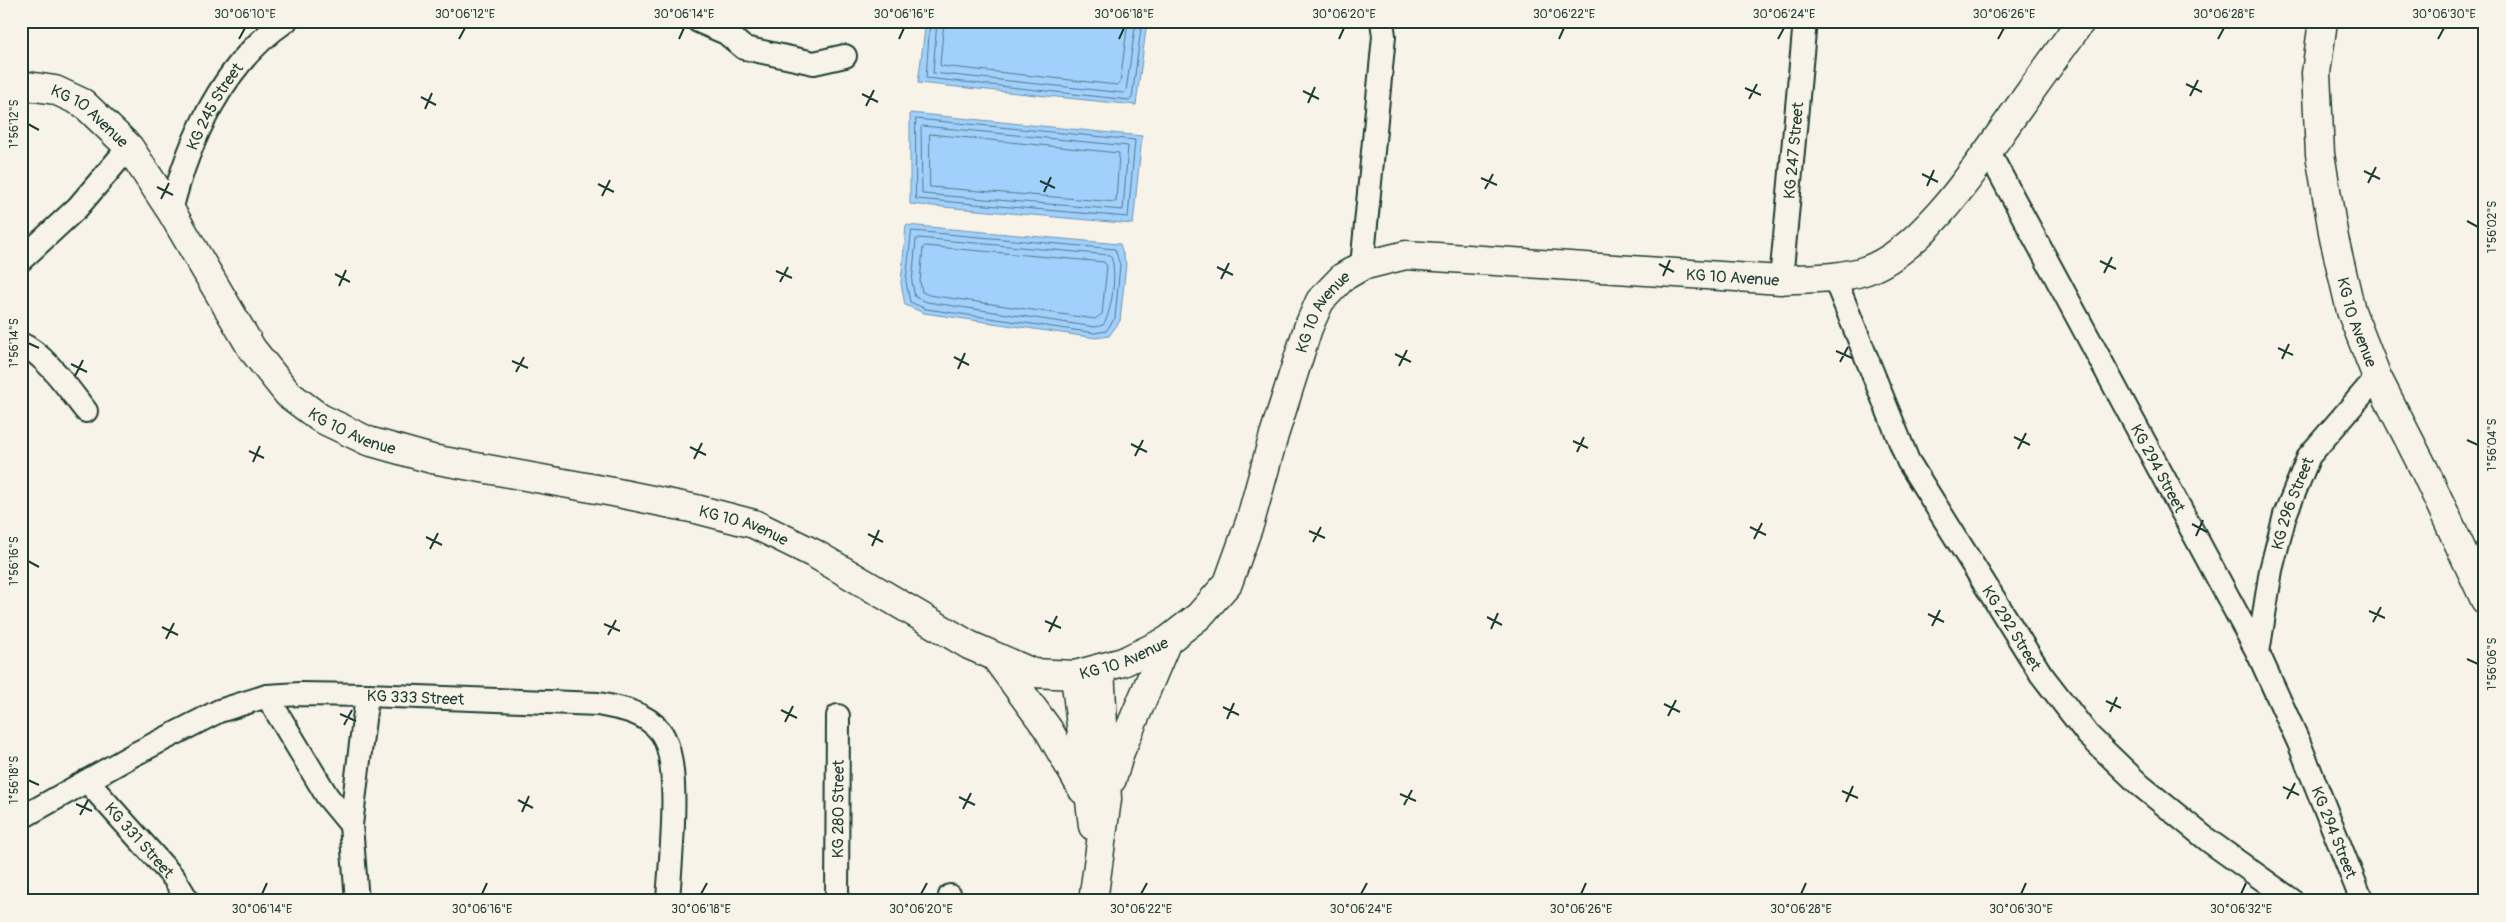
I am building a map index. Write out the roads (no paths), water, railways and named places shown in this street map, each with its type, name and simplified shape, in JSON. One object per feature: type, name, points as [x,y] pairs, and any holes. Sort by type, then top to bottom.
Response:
[{"type":"street","name":"KG 245 Street","points":[[171,211],[178,179],[215,101],[240,63],[273,30],[286,21]]},
{"type":"street","points":[[698,21],[726,33],[744,48],[814,62],[845,56]]},
{"type":"street","points":[[1362,266],[1384,36],[1382,21]]},
{"type":"street","name":"KG 247 Street","points":[[1781,280],[1805,21]]},
{"type":"street","name":"KG 10 Avenue","points":[[21,85],[56,90],[83,103],[129,147],[171,211],[252,349],[288,394],[320,418],[368,441],[432,459],[631,496],[754,524],[815,554],[968,645],[996,658],[1033,673],[1088,672],[1123,662],[1167,641],[1199,616],[1228,582],[1250,522],[1274,435],[1308,328],[1320,301],[1343,277],[1362,266],[1406,255],[1781,280],[1834,277],[1864,271],[1900,251],[1939,215],[1988,151],[2081,21]]},
{"type":"street","name":"KG 10 Avenue","points":[[2323,21],[2316,73],[2320,154],[2334,238],[2351,311],[2377,377],[2424,469],[2485,600]]},
{"type":"street","points":[[21,260],[78,207],[129,147]]},
{"type":"street","name":"KG 294 Street","points":[[1988,151],[2258,653],[2299,743],[2362,901]]},
{"type":"street","name":"KG 292 Street","points":[[1834,277],[1908,462],[2041,674],[2088,735],[2140,785],[2209,841],[2293,901]]},
{"type":"street","points":[[21,344],[27,346],[54,371],[86,411]]},
{"type":"street","name":"KG 296 Street","points":[[2258,653],[2271,570],[2285,515],[2309,456],[2377,377]]},
{"type":"street","points":[[1097,799],[1120,752],[1167,641]]},
{"type":"street","points":[[996,658],[1097,799]]},
{"type":"street","points":[[1088,672],[1097,799],[1098,855],[1093,901]]},
{"type":"street","name":"KG 333 Street","points":[[21,818],[86,781],[220,711],[267,696],[300,694],[367,695],[598,704],[625,709],[643,717],[660,731],[670,749],[673,779],[668,901]]},
{"type":"street","points":[[357,901],[351,825],[367,695]]},
{"type":"street","points":[[267,696],[327,796],[351,825]]},
{"type":"street","name":"KG 280 Street","points":[[837,901],[838,716]]},
{"type":"street","name":"KG 331 Street","points":[[86,781],[174,878],[188,901]]},
{"type":"water","points":[[926,21],[1147,22],[1136,105],[918,83]]},
{"type":"water","points":[[910,113],[1142,136],[1133,224],[910,204]]},
{"type":"water","points":[[906,225],[1120,244],[1126,264],[1120,321],[1109,336],[1096,338],[924,313],[905,305],[901,283]]}]
